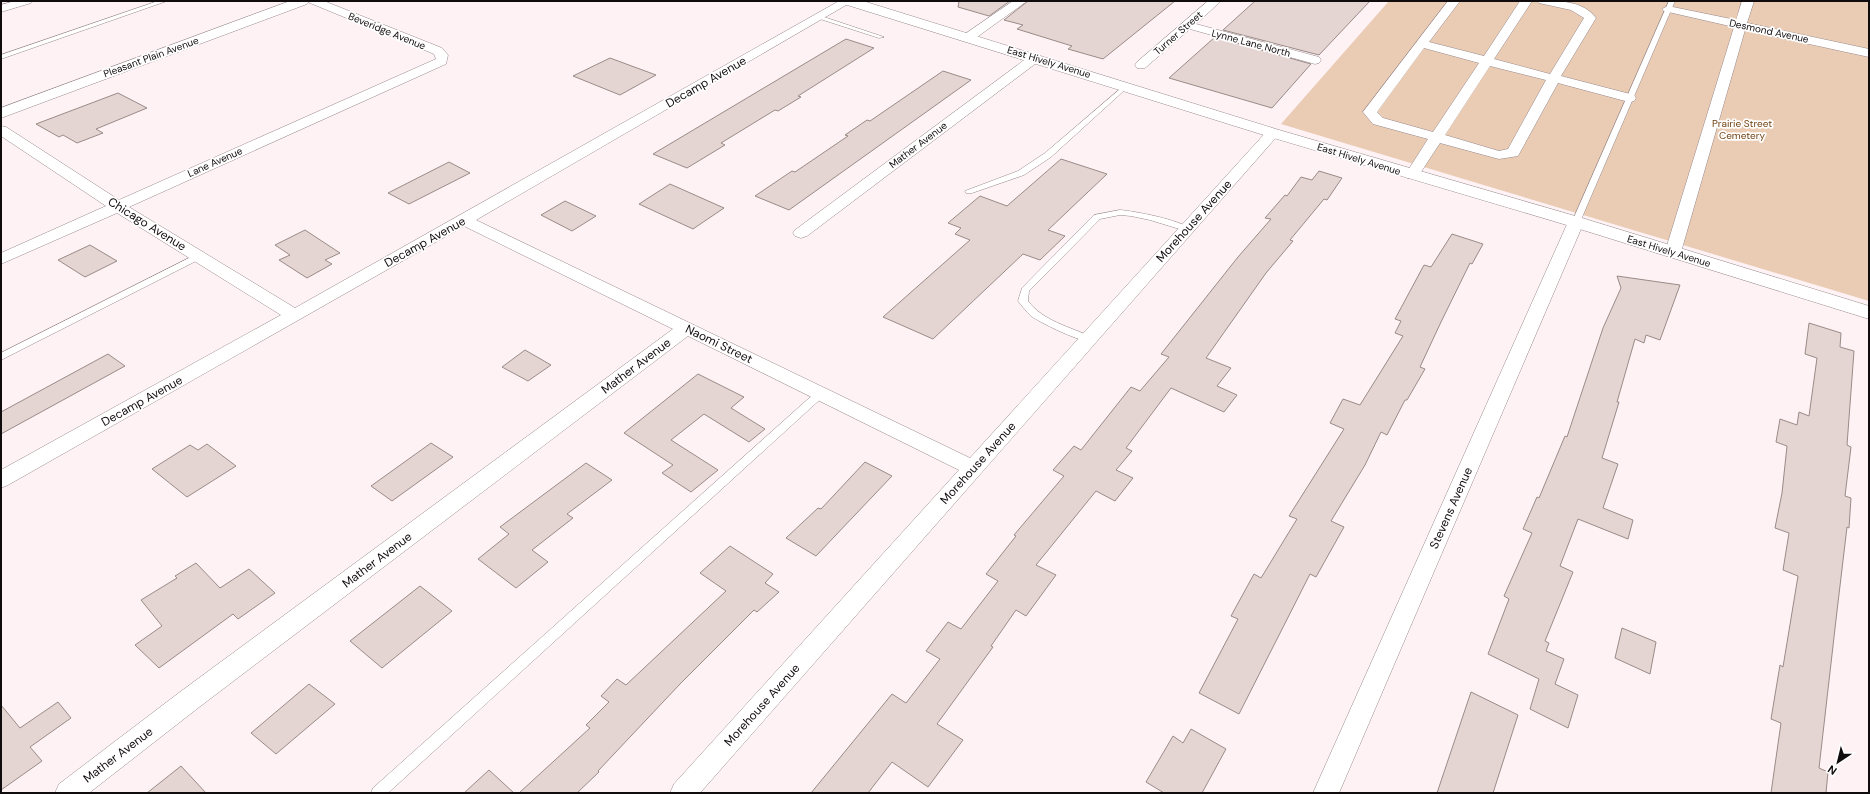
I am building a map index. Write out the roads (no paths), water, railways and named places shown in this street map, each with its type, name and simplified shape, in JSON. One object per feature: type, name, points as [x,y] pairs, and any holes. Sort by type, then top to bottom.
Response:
[{"type":"street","points":[[1,9],[27,1]]},
{"type":"street","name":"Pleasant Plain Avenue","points":[[1,113],[302,1]]},
{"type":"street","name":"Beveridge Avenue","points":[[314,1],[438,51],[442,55],[442,61],[430,66]]},
{"type":"street","name":"Decamp Avenue","points":[[1,480],[464,220],[848,1]]},
{"type":"street","name":"East Hively Avenue","points":[[848,1],[969,37],[1273,133],[1576,222],[1869,313]]},
{"type":"street","points":[[969,37],[1021,1]]},
{"type":"street","name":"Turner Street","points":[[1141,65],[1214,1]]},
{"type":"street","points":[[1454,1],[1370,112],[1378,121],[1499,155],[1513,153],[1554,78],[1590,18],[1586,12],[1575,8],[1543,1]]},
{"type":"street","points":[[1412,175],[1526,1]]},
{"type":"street","points":[[1673,252],[1748,1]]},
{"type":"street","name":"Desmond Avenue","points":[[1670,5],[1741,25],[1869,53]]},
{"type":"street","name":"Lynne Lane North","points":[[1188,25],[1315,60]]},
{"type":"street","points":[[1422,44],[1629,98]]},
{"type":"street","name":"Mather Avenue","points":[[801,233],[1035,58]]},
{"type":"street","name":"Lane Avenue","points":[[1,259],[430,66]]},
{"type":"street","name":"Chicago Avenue","points":[[1,130],[117,206],[294,315]]},
{"type":"street","name":"Morehouse Avenue","points":[[683,793],[1273,133]]},
{"type":"street","name":"Naomi Street","points":[[464,220],[973,468]]},
{"type":"street","name":"Stevens Avenue","points":[[1326,793],[1576,222]]},
{"type":"street","name":"Mather Avenue","points":[[68,793],[189,700],[687,328]]},
{"type":"lane","points":[[1,57],[164,1]]},
{"type":"lane","points":[[1576,222],[1670,5]]},
{"type":"lane","points":[[819,17],[881,37]]},
{"type":"lane","points":[[969,191],[1021,173],[1048,155],[1126,86]]},
{"type":"lane","points":[[1089,339],[1043,319],[1028,310],[1023,301],[1025,290],[1098,217],[1109,212],[1136,213],[1186,229]]},
{"type":"lane","points":[[1,357],[199,256]]},
{"type":"lane","points":[[378,793],[820,393]]},
{"type":"park label","name":"Prairie Street Cemetery","points":[[1742,128]]}]
